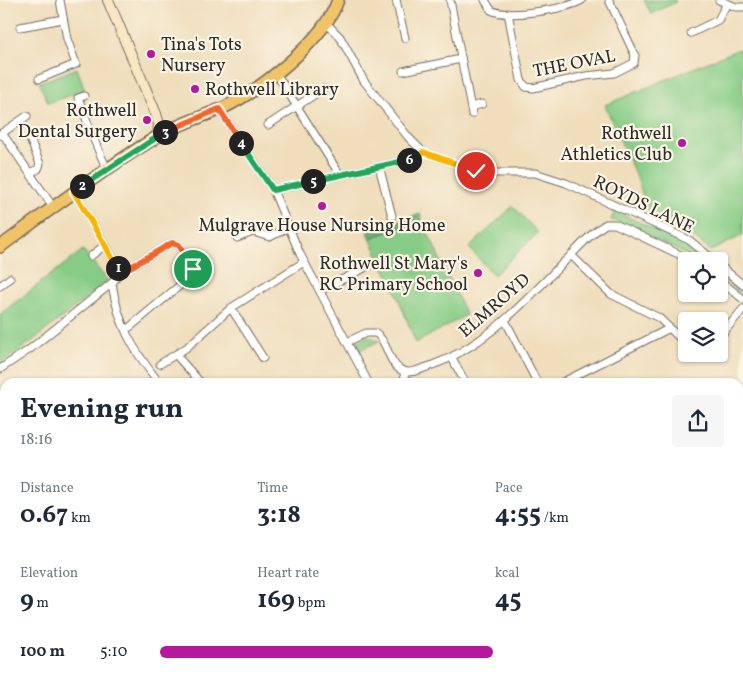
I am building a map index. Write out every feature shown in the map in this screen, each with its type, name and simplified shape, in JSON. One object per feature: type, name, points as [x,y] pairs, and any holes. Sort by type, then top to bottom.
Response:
[{"type":"main road","points":[[0,247],[107,168],[158,136],[248,94],[299,54],[334,12],[338,0]]},
{"type":"street","points":[[39,79],[76,64],[67,39],[60,0]]},
{"type":"street","points":[[108,0],[156,114],[159,124],[158,136]]},
{"type":"street","points":[[396,0],[405,38]]},
{"type":"street","points":[[450,0],[471,110],[482,104]]},
{"type":"street","points":[[485,0],[490,10],[508,13],[566,6],[582,0]]},
{"type":"street","name":"THE OVAL","points":[[508,13],[521,80],[526,87],[532,88],[586,76],[614,73],[634,63],[635,55],[609,0]]},
{"type":"street","points":[[719,0],[726,4],[743,7]]},
{"type":"street","points":[[690,33],[718,20],[726,4]]},
{"type":"street","points":[[20,27],[63,19]]},
{"type":"street","name":"ROYDS LANE","points":[[326,23],[340,37],[364,81],[409,138],[423,152],[481,173],[535,173],[566,183],[683,237],[703,252]]},
{"type":"street","points":[[403,71],[461,59]]},
{"type":"street","points":[[276,73],[340,175]]},
{"type":"street","points":[[268,125],[323,89]]},
{"type":"street","points":[[84,96],[78,98],[99,154],[107,168]]},
{"type":"street","points":[[219,109],[273,190],[304,262],[366,378]]},
{"type":"street","points":[[27,116],[1,134],[53,207]]},
{"type":"street","points":[[29,138],[40,164],[38,169],[30,174]]},
{"type":"street","points":[[273,190],[413,160],[423,152]]},
{"type":"street","points":[[379,166],[392,216]]},
{"type":"street","points":[[0,369],[43,339],[112,284],[118,275],[118,267],[74,192]]},
{"type":"street","name":"ROYDS LANE","points":[[606,224],[615,224],[678,254]]},
{"type":"street","name":"ELMROYD","points":[[404,372],[414,371],[452,358],[479,342],[505,320],[571,255],[606,224]]},
{"type":"street","points":[[235,238],[253,232],[270,236],[289,226]]},
{"type":"street","points":[[118,267],[125,270],[165,250],[172,243],[179,245],[192,265],[192,274],[135,318],[130,327]]},
{"type":"street","points":[[91,256],[105,245]]},
{"type":"street","points":[[571,255],[611,294],[652,313],[678,336]]},
{"type":"street","points":[[160,364],[176,355],[231,308],[304,262]]},
{"type":"street","points":[[320,291],[374,263]]},
{"type":"street","points":[[728,272],[743,285]]},
{"type":"street","points":[[0,286],[10,278]]},
{"type":"street","points":[[112,284],[116,303],[135,352],[155,378]]},
{"type":"street","points":[[728,287],[743,299]]},
{"type":"street","points":[[231,308],[263,358]]},
{"type":"street","points":[[728,327],[743,309]]},
{"type":"street","points":[[505,320],[534,378]]},
{"type":"street","points":[[571,378],[670,328]]},
{"type":"street","points":[[347,342],[366,333],[376,333],[381,338],[396,366],[404,372],[405,378]]},
{"type":"street","points":[[176,355],[196,378]]},
{"type":"street","points":[[452,358],[463,378]]},
{"type":"green space","points":[[644,0],[675,0],[676,2],[651,14]]},
{"type":"green space","name":"Rothwell Athletics Club","points":[[739,49],[743,58],[743,235],[711,251],[689,234],[650,216],[638,181],[605,105]]},
{"type":"green space","points":[[77,68],[85,90],[48,103],[39,83]]},
{"type":"green space","points":[[513,206],[538,233],[494,275],[469,248]]},
{"type":"green space","points":[[615,211],[682,242],[696,252],[681,252],[611,220]]},
{"type":"green space","points":[[420,214],[422,220],[370,238],[367,231]]},
{"type":"green space","points":[[422,220],[466,315],[416,343],[397,295],[370,238]]},
{"type":"green space","points":[[83,250],[108,281],[0,364],[0,314]]},
{"type":"green space","points":[[728,278],[743,291],[743,295],[728,283]]},
{"type":"green space","points":[[368,336],[379,341],[358,351],[355,345],[356,342]]},
{"type":"place","name":"Tina's Tots Nursery","points":[[151,54]]},
{"type":"place","name":"Rothwell Library","points":[[195,89]]},
{"type":"place","name":"Rothwell Dental Surgery","points":[[147,120]]},
{"type":"place","name":"Rothwell Athletics Club","points":[[682,143]]},
{"type":"place","name":"Mulgrave House Nursing Home","points":[[322,206]]},
{"type":"place","name":"Rothwell St Mary's RC Primary School","points":[[478,273]]},
{"type":"route","points":[[193,269],[179,245],[175,243],[168,243],[127,269],[119,269],[74,192],[107,168],[158,136],[219,109],[273,190],[413,160],[418,158],[423,152],[476,171]]}]
